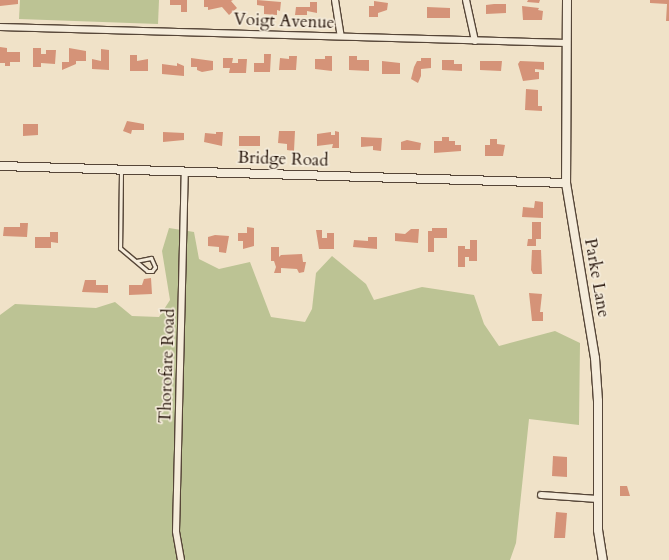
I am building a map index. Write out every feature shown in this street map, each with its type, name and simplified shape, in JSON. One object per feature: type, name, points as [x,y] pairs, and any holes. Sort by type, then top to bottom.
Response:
[{"type":"main road","name":"Parke Lane","points":[[566,0],[566,183],[596,358],[599,541],[603,560]]},
{"type":"main road","name":"Bridge Road","points":[[0,166],[566,183]]},
{"type":"street","points":[[335,0],[341,36]]},
{"type":"street","points":[[466,0],[475,40]]},
{"type":"street","name":"Voigt Avenue","points":[[0,27],[567,43]]},
{"type":"street","name":"Thorofare Road","points":[[181,560],[176,531],[185,172]]},
{"type":"street","points":[[541,495],[598,499]]},
{"type":"lane","points":[[121,169],[120,248],[147,271],[152,271],[155,267],[151,258],[136,261]]},
{"type":"green space","points":[[20,0],[159,0],[158,24],[19,19]]},
{"type":"green space","points":[[169,228],[194,232],[199,259],[219,269],[250,262],[271,317],[305,322],[312,309],[316,273],[332,256],[366,284],[374,300],[422,287],[474,295],[484,324],[499,346],[555,331],[580,343],[579,425],[529,419],[516,543],[510,560],[0,560],[0,315],[15,304],[96,308],[115,302],[132,316],[159,317],[170,300],[162,251]]},
{"type":"building","points":[[0,0],[18,0],[18,4],[0,6]]},
{"type":"building","points":[[170,0],[187,0],[187,12],[181,12],[181,5],[170,5]]},
{"type":"building","points":[[204,0],[233,0],[231,1],[237,8],[229,15],[222,7],[208,10],[208,7],[204,7]]},
{"type":"building","points":[[257,0],[281,2],[280,11],[277,10],[277,15],[264,14],[264,6],[257,5]]},
{"type":"building","points":[[528,0],[540,0],[539,3],[527,2]]},
{"type":"building","points":[[650,0],[669,0],[669,21],[666,21],[667,4],[650,3]]},
{"type":"building","points":[[374,1],[388,3],[387,10],[378,13],[378,17],[369,17],[369,6],[374,6]]},
{"type":"building","points":[[310,2],[317,2],[317,13],[307,11],[307,15],[295,15],[296,7],[310,7]]},
{"type":"building","points":[[506,4],[506,13],[486,14],[486,5]]},
{"type":"building","points":[[522,6],[539,8],[538,10],[543,11],[542,20],[523,20]]},
{"type":"building","points":[[427,7],[450,8],[450,18],[427,18]]},
{"type":"building","points":[[0,47],[7,48],[7,52],[20,52],[20,62],[10,62],[10,66],[5,66],[5,63],[0,63]]},
{"type":"building","points":[[33,48],[41,48],[41,54],[46,54],[46,50],[56,50],[55,64],[41,63],[41,67],[33,67]]},
{"type":"building","points":[[69,48],[86,51],[86,61],[76,61],[76,64],[62,70],[62,62],[69,62]]},
{"type":"building","points":[[101,49],[109,50],[109,70],[92,69],[92,59],[101,61]]},
{"type":"building","points":[[264,54],[271,54],[270,72],[254,72],[254,63],[264,63]]},
{"type":"building","points":[[130,55],[137,55],[137,61],[148,59],[148,71],[130,71]]},
{"type":"building","points":[[289,56],[297,56],[296,70],[279,70],[280,58],[289,59]]},
{"type":"building","points":[[325,56],[332,56],[332,71],[315,69],[315,59],[325,59]]},
{"type":"building","points":[[349,56],[357,56],[357,60],[369,60],[369,71],[349,70]]},
{"type":"building","points":[[191,58],[213,61],[213,70],[202,72],[197,70],[197,67],[191,67]]},
{"type":"building","points":[[223,58],[233,58],[232,63],[238,63],[238,59],[247,59],[246,73],[229,73],[230,68],[223,68]]},
{"type":"building","points":[[421,58],[431,58],[431,68],[421,69],[421,76],[418,83],[411,79],[414,67],[417,61],[421,61]]},
{"type":"building","points":[[442,60],[454,60],[454,64],[462,64],[462,71],[442,70]]},
{"type":"building","points":[[382,61],[400,63],[400,74],[382,74]]},
{"type":"building","points":[[480,61],[502,61],[501,71],[480,70]]},
{"type":"building","points":[[520,61],[544,62],[544,70],[535,69],[535,72],[539,72],[539,79],[523,81],[518,64]]},
{"type":"building","points":[[177,63],[184,66],[184,76],[162,74],[162,64],[177,66]]},
{"type":"building","points":[[526,89],[538,90],[538,106],[542,106],[542,111],[525,110]]},
{"type":"building","points":[[127,121],[144,124],[144,130],[132,130],[131,134],[123,131]]},
{"type":"building","points":[[23,124],[38,124],[38,135],[23,136]]},
{"type":"building","points":[[279,131],[295,131],[294,151],[287,150],[287,144],[278,143]]},
{"type":"building","points":[[335,131],[339,132],[339,148],[332,148],[333,144],[317,146],[317,134],[331,132],[331,135],[335,135]]},
{"type":"building","points":[[163,132],[184,133],[184,140],[163,142]]},
{"type":"building","points":[[216,132],[223,132],[222,146],[204,142],[205,133],[216,134]]},
{"type":"building","points":[[239,136],[260,136],[260,146],[239,146]]},
{"type":"building","points":[[361,137],[382,138],[381,151],[373,150],[373,146],[361,147]]},
{"type":"building","points":[[442,137],[449,137],[449,141],[455,141],[455,145],[461,145],[461,151],[434,153],[434,141],[442,141]]},
{"type":"building","points":[[490,139],[497,139],[497,144],[505,145],[503,156],[485,156],[485,145],[490,145]]},
{"type":"building","points":[[407,140],[421,143],[420,150],[401,150],[401,142]]},
{"type":"building","points":[[535,201],[543,202],[543,218],[522,217],[523,207],[534,208]]},
{"type":"building","points":[[532,222],[541,222],[541,239],[536,239],[536,246],[527,246],[528,239],[532,239]]},
{"type":"building","points":[[20,223],[28,223],[27,237],[3,236],[4,227],[20,227]]},
{"type":"building","points":[[247,227],[254,228],[254,246],[243,249],[243,241],[238,241],[238,233],[247,233]]},
{"type":"building","points":[[432,228],[447,228],[447,238],[434,238],[434,252],[428,252],[428,231],[432,231]]},
{"type":"building","points":[[411,229],[419,229],[418,243],[395,241],[395,233],[405,234]]},
{"type":"building","points":[[316,230],[322,230],[322,238],[327,238],[327,233],[334,233],[334,249],[319,249]]},
{"type":"building","points":[[50,232],[58,232],[58,243],[51,242],[51,248],[35,248],[35,237],[50,237]]},
{"type":"building","points":[[215,235],[229,236],[226,253],[219,252],[219,247],[208,246],[208,237]]},
{"type":"building","points":[[368,237],[377,237],[377,249],[353,247],[354,240],[368,241]]},
{"type":"building","points":[[470,240],[477,240],[477,261],[469,261],[469,257],[465,257],[465,267],[458,267],[458,246],[465,246],[465,249],[470,249]]},
{"type":"building","points":[[271,247],[279,247],[279,257],[281,255],[302,254],[303,262],[306,262],[304,272],[299,273],[297,269],[281,268],[281,273],[274,273],[276,267],[274,261],[271,261]]},
{"type":"building","points":[[532,250],[541,250],[542,274],[533,274],[531,270]]},
{"type":"building","points":[[151,278],[152,294],[129,295],[129,285],[142,285],[144,279]]},
{"type":"building","points":[[85,280],[96,280],[96,285],[108,285],[108,293],[82,292]]},
{"type":"building","points":[[529,293],[542,294],[540,312],[543,312],[543,321],[532,321]]},
{"type":"building","points":[[553,456],[567,457],[567,477],[552,476]]},
{"type":"building","points":[[620,486],[627,486],[630,496],[620,496]]},
{"type":"building","points":[[556,512],[567,513],[565,538],[554,538]]}]
